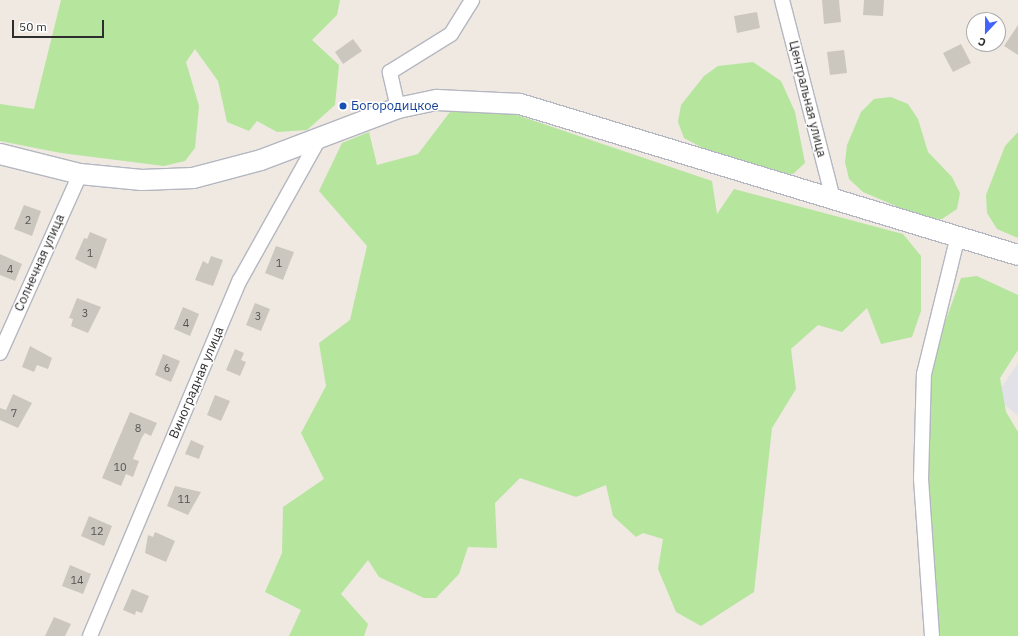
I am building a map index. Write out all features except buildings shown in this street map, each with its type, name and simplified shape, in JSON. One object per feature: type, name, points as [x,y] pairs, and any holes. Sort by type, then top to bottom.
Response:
[{"type":"street","points":[[398,108],[390,72],[451,34],[472,0]]},
{"type":"street","name":"Центральная улица","points":[[782,0],[833,198]]},
{"type":"street","points":[[0,154],[80,174],[142,180],[193,178],[261,160],[398,108],[437,100],[520,104],[1018,255]]},
{"type":"street","name":"Виноградная улица","points":[[90,636],[240,280],[320,137]]},
{"type":"street","name":"Солнечная улица","points":[[0,352],[80,174]]},
{"type":"street","points":[[932,636],[921,479],[924,374],[958,236]]},
{"type":"shaded area","points":[[1018,363],[1018,416],[995,397]]},
{"type":"green space","points":[[61,0],[340,0],[337,15],[312,40],[339,65],[335,105],[307,130],[277,132],[257,121],[249,131],[227,122],[218,81],[195,49],[186,62],[199,106],[195,148],[185,161],[164,166],[61,153],[0,141],[0,104],[34,109]]},
{"type":"green space","points":[[753,62],[781,81],[795,112],[805,163],[793,174],[776,173],[716,155],[684,138],[678,122],[681,105],[704,76],[718,66]]},
{"type":"green space","points":[[891,97],[908,104],[918,119],[928,152],[952,177],[960,193],[957,209],[942,219],[924,218],[863,192],[849,179],[845,162],[847,145],[861,112],[874,99]]},
{"type":"green space","points":[[450,112],[508,112],[712,181],[717,214],[734,189],[903,234],[921,256],[921,311],[912,337],[881,344],[867,308],[842,332],[818,325],[791,349],[796,389],[772,428],[754,592],[701,626],[676,612],[658,569],[663,539],[643,533],[636,537],[613,516],[606,485],[576,497],[520,478],[495,503],[497,548],[468,547],[459,574],[436,598],[424,598],[379,577],[368,560],[341,594],[368,624],[364,636],[289,636],[301,610],[265,592],[282,553],[283,507],[324,479],[301,433],[326,386],[319,343],[350,320],[367,246],[319,191],[342,143],[369,132],[377,165],[418,154]]},
{"type":"green space","points":[[1018,132],[1018,238],[997,229],[987,213],[986,195],[1005,146]]},
{"type":"green space","points":[[977,276],[1018,295],[1018,350],[1000,378],[1006,412],[1018,432],[1018,636],[936,636],[929,478],[929,367],[961,278]]},
{"type":"place","name":"Богородицкое","points":[[343,106]]}]
